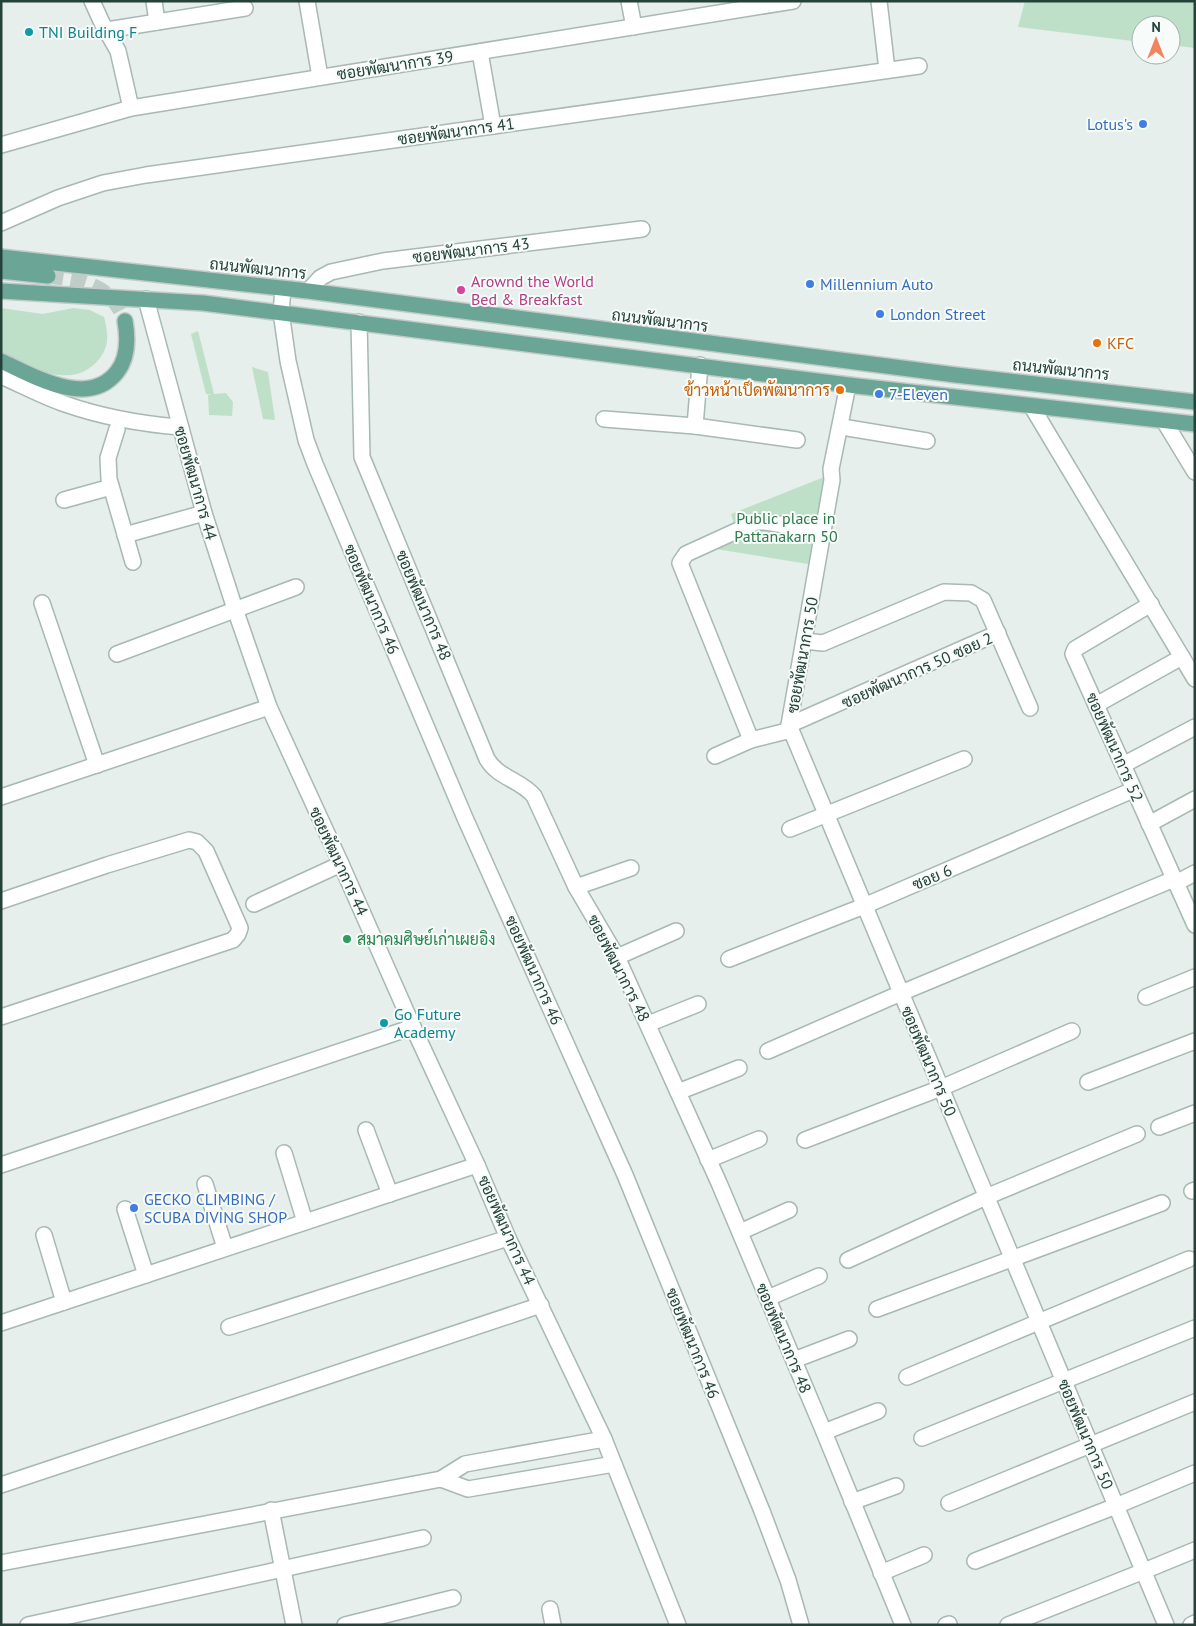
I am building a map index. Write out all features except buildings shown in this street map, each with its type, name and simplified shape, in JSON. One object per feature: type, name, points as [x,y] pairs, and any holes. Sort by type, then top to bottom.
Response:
[{"type":"main road","name":"ถนนพัฒนาการ","points":[[1,257],[308,291],[956,375],[1195,402]]},
{"type":"main road","points":[[1,271],[48,276]]},
{"type":"main road","points":[[1,291],[203,303],[1032,407],[1195,424]]},
{"type":"main road","points":[[1,361],[60,386],[75,389],[92,388],[106,384],[121,367],[126,346],[125,321]]},
{"type":"street","points":[[92,1],[118,51],[131,108]]},
{"type":"street","points":[[154,1],[157,22]]},
{"type":"street","points":[[307,1],[320,77]]},
{"type":"street","points":[[630,1],[634,27]]},
{"type":"street","name":"ซอยพัฒนาการ 39","points":[[1,146],[131,108],[793,1]]},
{"type":"street","points":[[879,1],[887,70]]},
{"type":"street","points":[[107,30],[245,8]]},
{"type":"street","points":[[480,52],[493,126]]},
{"type":"street","name":"ซอยพัฒนาการ 41","points":[[1,223],[58,198],[103,183],[919,66]]},
{"type":"street","name":"ซอยพัฒนาการ 43","points":[[308,291],[320,278],[330,272],[383,261],[642,229]]},
{"type":"street","name":"ซอยพัฒนาการ 46","points":[[283,288],[281,312],[288,361],[306,440],[315,464],[466,818],[625,1175],[762,1511],[788,1580],[801,1625]]},
{"type":"street","name":"ซอยพัฒนาการ 44","points":[[146,300],[204,513],[234,609],[269,707],[477,1165],[508,1238],[604,1439],[678,1625]]},
{"type":"street","name":"ซอยพัฒนาการ 48","points":[[359,322],[362,457],[487,759],[498,772],[529,790],[534,796],[576,887],[617,957],[740,1232],[903,1625]]},
{"type":"street","points":[[695,426],[700,365]]},
{"type":"street","points":[[1,376],[65,404],[152,424],[180,427]]},
{"type":"street","name":"ซอยพัฒนาการ 50","points":[[832,480],[838,470],[848,428],[852,385]]},
{"type":"street","name":"ซอยพัฒนาการ 50","points":[[852,385],[831,469],[832,480],[790,728],[1166,1625]]},
{"type":"street","points":[[1032,407],[1195,679]]},
{"type":"street","points":[[604,419],[695,426],[797,440]]},
{"type":"street","points":[[1164,421],[1195,472]]},
{"type":"street","points":[[848,428],[927,441]]},
{"type":"street","points":[[117,429],[108,458],[108,468],[111,487],[133,562]]},
{"type":"street","points":[[64,500],[111,487]]},
{"type":"street","points":[[125,535],[204,513]]},
{"type":"street","points":[[751,740],[681,567],[681,559],[686,554],[756,522],[823,531]]},
{"type":"street","points":[[117,654],[296,587]]},
{"type":"street","points":[[804,641],[823,643],[944,592],[971,593],[983,600],[998,633]]},
{"type":"street","points":[[42,603],[97,765]]},
{"type":"street","name":"ซอยพัฒนาการ 52","points":[[1150,604],[1074,651],[1074,656],[1195,925]]},
{"type":"street","name":"ซอยพัฒนาการ 50 ซอย 2","points":[[715,756],[751,740],[790,728],[998,633],[1030,708]]},
{"type":"street","points":[[1096,706],[1182,657]]},
{"type":"street","points":[[1,797],[269,707]]},
{"type":"street","points":[[1123,765],[1195,727]]},
{"type":"street","points":[[790,829],[964,759]]},
{"type":"street","name":"ซอย 6","points":[[729,959],[864,906],[1133,790]]},
{"type":"street","points":[[1149,824],[1195,799]]},
{"type":"street","points":[[1,901],[107,865],[189,840],[196,842],[206,851],[240,928],[233,940],[1,1017]]},
{"type":"street","points":[[254,904],[341,864]]},
{"type":"street","points":[[576,887],[632,868]]},
{"type":"street","points":[[768,1051],[901,993],[1195,873]]},
{"type":"street","points":[[617,957],[676,931]]},
{"type":"street","points":[[1146,997],[1195,977]]},
{"type":"street","points":[[648,1024],[698,1004]]},
{"type":"street","points":[[1,1165],[413,1027]]},
{"type":"street","points":[[805,1140],[941,1088],[1072,1031]]},
{"type":"street","points":[[1088,1082],[1195,1041]]},
{"type":"street","points":[[678,1092],[739,1068]]},
{"type":"street","points":[[1159,1127],[1195,1113]]},
{"type":"street","points":[[366,1130],[390,1194]]},
{"type":"street","points":[[848,1260],[986,1197],[1137,1134]]},
{"type":"street","points":[[708,1160],[759,1139]]},
{"type":"street","points":[[284,1153],[305,1222]]},
{"type":"street","points":[[1,1323],[477,1165]]},
{"type":"street","points":[[205,1184],[225,1248]]},
{"type":"street","points":[[877,1309],[1162,1203]]},
{"type":"street","points":[[125,1209],[146,1275]]},
{"type":"street","points":[[740,1232],[789,1210]]},
{"type":"street","points":[[44,1236],[64,1302]]},
{"type":"street","points":[[229,1327],[508,1238]]},
{"type":"street","points":[[907,1377],[1189,1259]]},
{"type":"street","points":[[768,1298],[819,1276]]},
{"type":"street","points":[[1,1485],[541,1305]]},
{"type":"street","points":[[922,1438],[1195,1328]]},
{"type":"street","points":[[794,1360],[849,1339]]},
{"type":"street","points":[[949,1503],[1195,1402]]},
{"type":"street","points":[[824,1432],[878,1411]]},
{"type":"street","points":[[1,1563],[441,1479],[465,1464],[604,1439]]},
{"type":"street","points":[[441,1479],[468,1489],[614,1464]]},
{"type":"street","points":[[975,1561],[1195,1473]]},
{"type":"street","points":[[852,1502],[896,1486]]},
{"type":"street","points":[[271,1510],[294,1625]]},
{"type":"street","points":[[28,1625],[423,1538]]},
{"type":"street","points":[[1008,1625],[1195,1550]]},
{"type":"street","points":[[881,1573],[924,1555]]},
{"type":"street","points":[[345,1625],[453,1598]]},
{"type":"street","points":[[550,1609],[553,1625]]},
{"type":"street","points":[[1190,1625],[1195,1623]]},
{"type":"green space","points":[[1025,1],[1195,1],[1195,48],[1181,46],[1181,15],[1131,15],[1131,41],[1018,27]]},
{"type":"green space","points":[[1,308],[43,314],[73,308],[90,310],[104,317],[107,343],[100,358],[90,368],[78,374],[52,374],[39,370],[1,354]]},
{"type":"green space","points":[[198,331],[214,394],[226,393],[233,402],[232,416],[209,415],[208,395],[212,394],[206,394],[191,334]]},
{"type":"green space","points":[[252,367],[268,372],[275,420],[263,419]]},
{"type":"green space","name":"Public place in Pattanakarn 50","points":[[824,477],[828,486],[814,565],[716,549],[714,540],[736,530],[731,514]]},
{"type":"tunnel","points":[[48,276],[95,286],[112,299],[125,321]]},
{"type":"place","name":"TNI Building F","points":[[29,32]]},
{"type":"place","name":"Lotus's","points":[[1143,124]]},
{"type":"place","name":"Millennium Auto","points":[[810,284]]},
{"type":"place","name":"Arownd the World Bed & Breakfast","points":[[461,290]]},
{"type":"place","name":"London Street","points":[[880,314]]},
{"type":"place","name":"KFC","points":[[1097,343]]},
{"type":"place","name":"ข้าวหน้าเป็ดพัฒนาการ","points":[[840,390]]},
{"type":"place","name":"7-Eleven","points":[[879,394]]},
{"type":"place","name":"สมาคมศิษย์เก่าเผยอิง","points":[[347,939]]},
{"type":"place","name":"Go Future Academy","points":[[384,1023]]},
{"type":"place","name":"GECKO CLIMBING / SCUBA DIVING SHOP","points":[[134,1208]]}]
